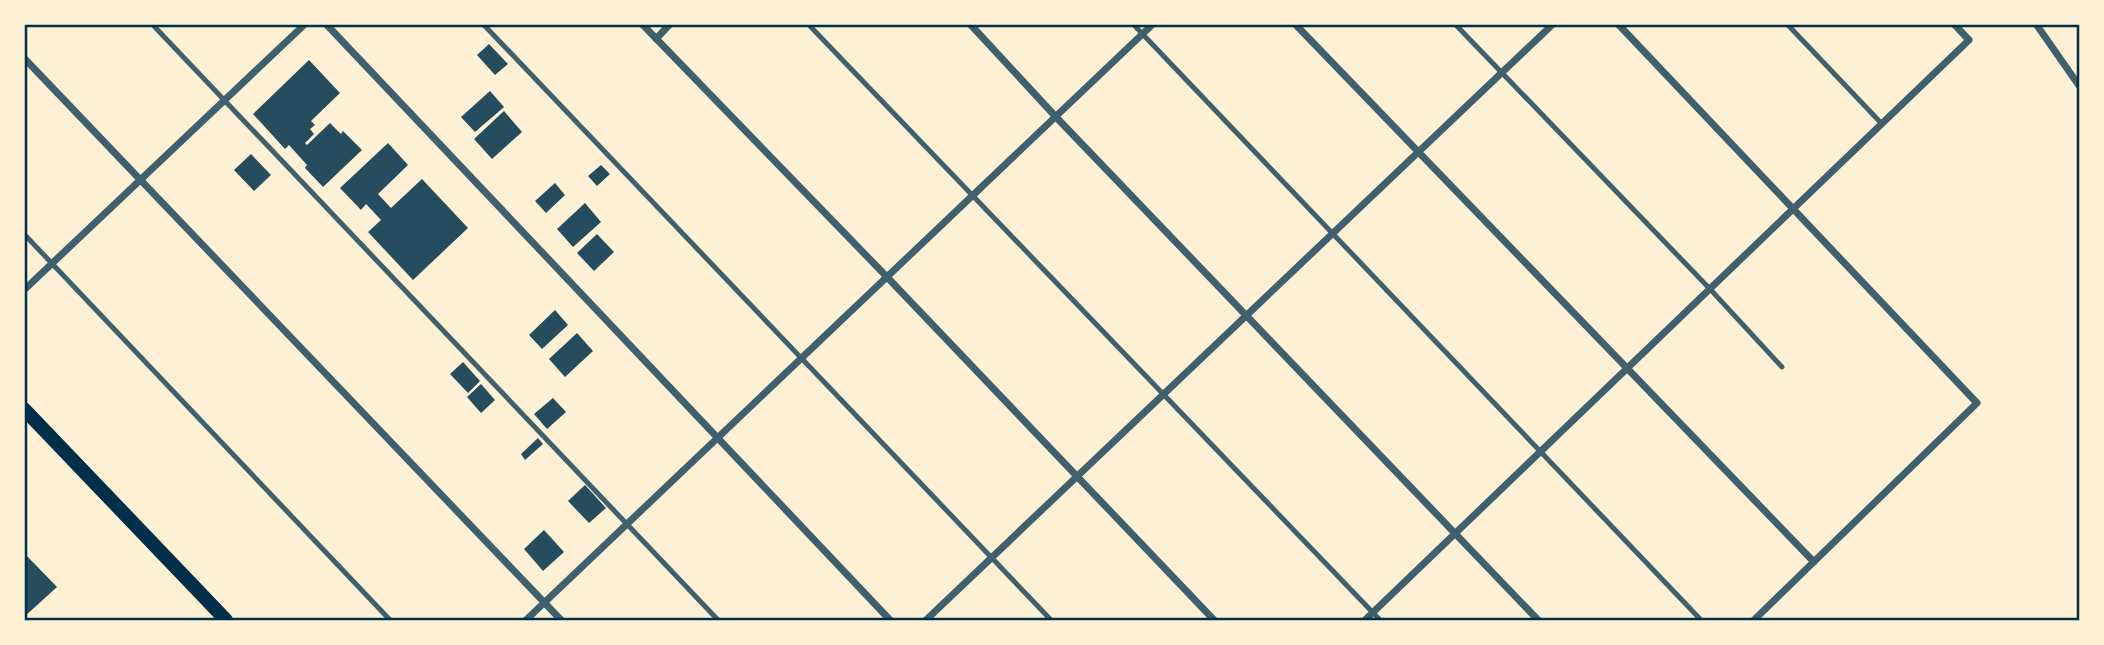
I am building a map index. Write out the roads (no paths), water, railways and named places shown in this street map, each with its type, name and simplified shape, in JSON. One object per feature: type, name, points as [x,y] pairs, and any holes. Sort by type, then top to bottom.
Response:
[{"type":"main road","points":[[24,409],[226,621]]},
{"type":"street","points":[[24,290],[305,24]]},
{"type":"street","points":[[326,24],[890,621]]},
{"type":"street","points":[[642,24],[1214,621]]},
{"type":"street","points":[[656,39],[670,24]]},
{"type":"street","points":[[970,24],[1538,621]]},
{"type":"street","points":[[526,621],[1153,24]]},
{"type":"street","points":[[1294,24],[1814,562]]},
{"type":"street","points":[[926,621],[1553,24]]},
{"type":"street","points":[[1618,24],[1977,403],[1754,621]]},
{"type":"street","points":[[1365,621],[1969,40],[1954,24]]},
{"type":"street","points":[[2036,24],[2080,87]]},
{"type":"street","points":[[24,58],[561,621]]},
{"type":"lane","points":[[152,24],[718,621]]},
{"type":"lane","points":[[483,24],[1051,621]]},
{"type":"lane","points":[[808,24],[1380,621]]},
{"type":"lane","points":[[1133,24],[1701,621]]},
{"type":"lane","points":[[1455,24],[1782,367]]},
{"type":"lane","points":[[1787,24],[1882,124]]},
{"type":"lane","points":[[24,234],[390,621]]}]
